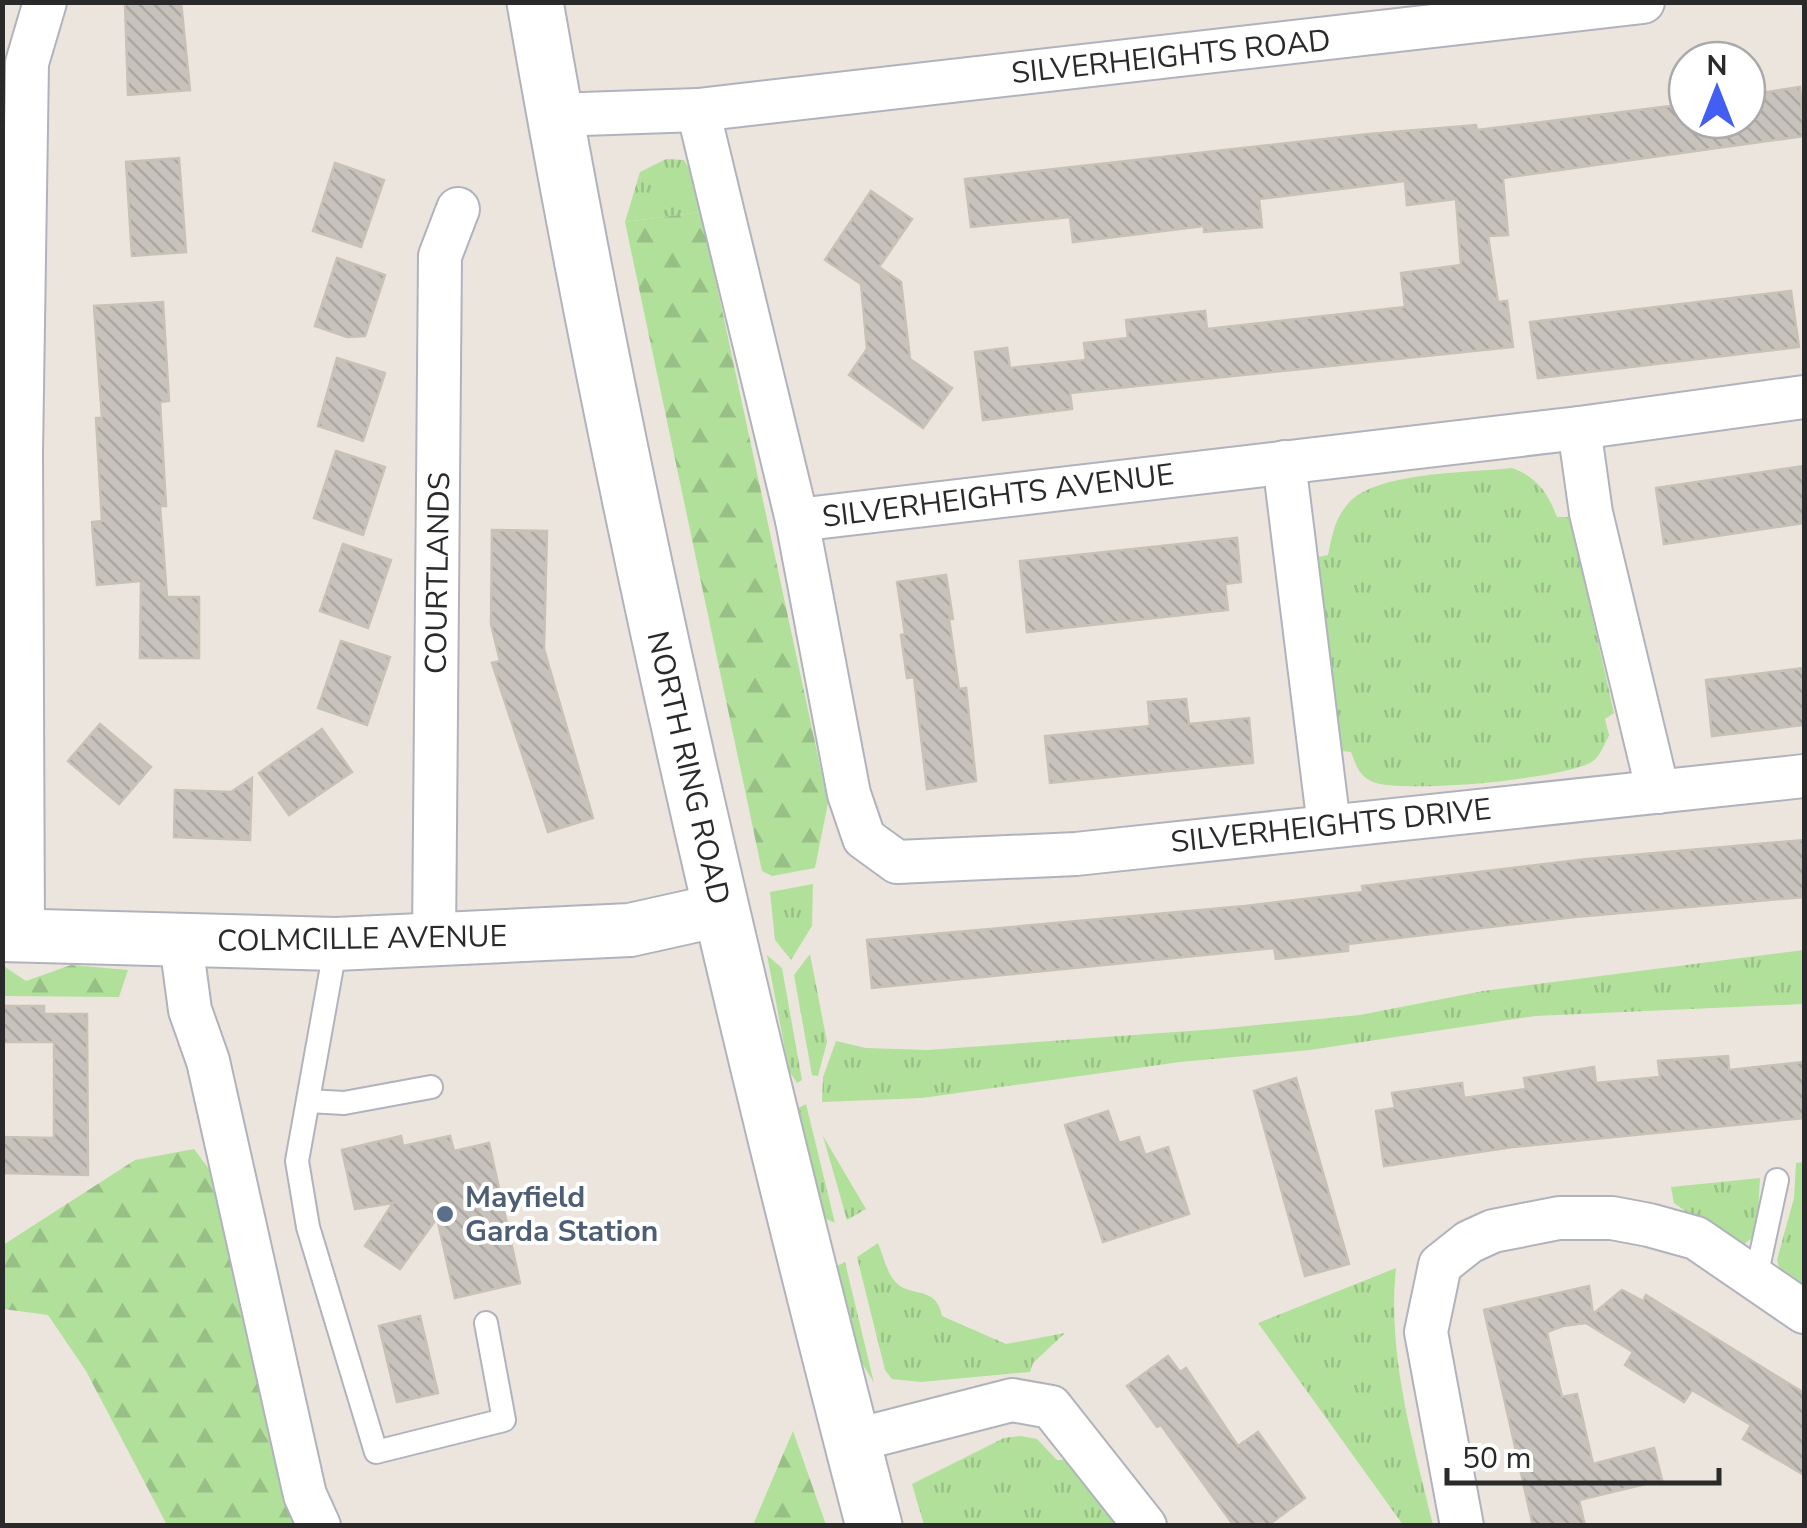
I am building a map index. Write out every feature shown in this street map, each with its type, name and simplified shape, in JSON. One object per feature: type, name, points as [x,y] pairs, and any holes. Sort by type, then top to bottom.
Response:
[{"type":"main road","name":"NORTH RING ROAD","points":[[534,2],[624,482],[720,910],[874,1526]]},
{"type":"street","points":[[13,936],[13,309],[27,63],[44,2]]},
{"type":"street","name":"SILVERHEIGHTS ROAD","points":[[554,115],[698,110],[1644,2]]},
{"type":"street","points":[[698,110],[797,520]]},
{"type":"street","name":"COURTLANDS","points":[[434,940],[440,256],[458,209]]},
{"type":"street","name":"SILVERHEIGHTS AVENUE","points":[[864,838],[849,794],[797,520],[1579,428],[1804,397]]},
{"type":"street","points":[[1579,428],[1591,514],[1658,792]]},
{"type":"street","points":[[1284,462],[1329,826]]},
{"type":"street","name":"SILVERHEIGHTS DRIVE","points":[[864,838],[897,862],[1076,854],[1804,776]]},
{"type":"street","name":"COLMCILLE AVENUE","points":[[13,936],[336,944],[630,930],[720,910]]},
{"type":"street","points":[[180,943],[190,1010],[208,1062],[305,1496],[318,1526]]},
{"type":"street","points":[[1462,1526],[1426,1332],[1440,1265],[1470,1242],[1493,1231],[1560,1218],[1612,1218],[1696,1238],[1804,1312]]},
{"type":"street","points":[[852,1441],[1012,1400],[1051,1407],[1145,1526]]},
{"type":"lane","points":[[336,944],[297,1160],[308,1227],[376,1452],[504,1420],[486,1323]]},
{"type":"lane","points":[[308,1101],[344,1103],[431,1087]]},
{"type":"lane","points":[[1755,1282],[1777,1180]]},
{"type":"green space","points":[[666,159],[684,160],[696,180],[701,212],[625,222],[640,172]]},
{"type":"green space","points":[[701,212],[828,803],[815,868],[772,876],[762,871],[625,222]]},
{"type":"green space","points":[[1512,468],[1540,487],[1557,517],[1570,517],[1614,713],[1605,719],[1609,735],[1593,761],[1552,774],[1449,785],[1390,785],[1368,780],[1351,752],[1342,751],[1318,557],[1328,555],[1339,517],[1360,494],[1400,480]]},
{"type":"green space","points":[[813,884],[812,926],[791,960],[775,940],[770,892]]},
{"type":"green space","points":[[1804,950],[1804,1004],[1535,1016],[1310,1050],[1180,1062],[922,1098],[822,1102],[823,1077],[836,1041],[866,1048],[928,1050],[1217,1029],[1360,1015],[1483,991]]},
{"type":"green space","points":[[810,954],[827,1042],[818,1076],[812,1075],[794,975]]},
{"type":"green space","points":[[767,955],[782,968],[802,1080],[797,1083],[789,1071]]},
{"type":"green space","points":[[2,965],[26,981],[71,965],[128,970],[119,997],[3,996]]},
{"type":"green space","points":[[806,1104],[835,1223],[822,1217],[796,1109]]},
{"type":"green space","points":[[823,1136],[866,1209],[847,1220]]},
{"type":"green space","points":[[194,1149],[215,1177],[303,1525],[167,1525],[86,1371],[48,1315],[3,1309],[3,1245],[135,1160]]},
{"type":"green space","points":[[1804,1162],[1804,1290],[1780,1271],[1777,1260],[1794,1198],[1796,1163]]},
{"type":"green space","points":[[1760,1178],[1757,1234],[1738,1249],[1674,1203],[1671,1187]]},
{"type":"green space","points":[[878,1243],[896,1282],[931,1297],[942,1316],[1006,1344],[1065,1333],[1033,1363],[1030,1372],[921,1382],[892,1379],[885,1370],[857,1257]]},
{"type":"green space","points":[[845,1262],[874,1383],[859,1358],[838,1275],[837,1266]]},
{"type":"green space","points":[[1396,1268],[1398,1366],[1433,1525],[1403,1525],[1258,1323]]},
{"type":"green space","points":[[793,1431],[826,1525],[753,1525]]},
{"type":"green space","points":[[1004,1438],[1037,1439],[1057,1460],[1066,1460],[1120,1525],[924,1525],[912,1484]]},
{"type":"building","points":[[125,2],[181,2],[190,90],[128,95]]},
{"type":"building","points":[[1800,87],[1804,136],[1503,178],[1508,235],[1488,236],[1498,302],[1507,301],[1513,347],[1070,393],[1072,409],[983,420],[975,352],[1007,348],[1010,368],[1086,360],[1084,343],[1128,338],[1126,320],[1205,311],[1207,329],[1405,307],[1401,273],[1461,265],[1456,199],[1407,205],[1405,181],[1259,199],[1262,227],[1204,232],[1204,226],[1073,242],[1070,217],[971,227],[965,179],[1369,134],[1476,125],[1477,130],[1667,106],[1667,140],[1767,140],[1767,92]]},
{"type":"building","points":[[179,158],[186,252],[132,256],[126,162]]},
{"type":"building","points":[[335,163],[384,180],[361,247],[313,231]]},
{"type":"building","points":[[871,191],[912,219],[879,267],[901,282],[910,359],[952,388],[923,428],[849,375],[867,349],[861,284],[825,260]]},
{"type":"building","points":[[337,258],[385,275],[365,336],[347,337],[315,326]]},
{"type":"building","points":[[1791,291],[1799,347],[1538,378],[1530,322]]},
{"type":"building","points":[[163,302],[169,401],[160,402],[166,506],[160,506],[167,597],[199,597],[199,658],[140,658],[141,581],[97,585],[92,522],[102,521],[96,418],[102,418],[94,306]]},
{"type":"building","points":[[337,358],[385,373],[363,441],[318,426]]},
{"type":"building","points":[[336,451],[385,467],[363,535],[314,518]]},
{"type":"building","points":[[1804,466],[1804,523],[1664,544],[1656,488]]},
{"type":"building","points":[[492,530],[547,531],[544,649],[593,818],[548,832],[492,663],[500,661],[491,624]]},
{"type":"building","points":[[1237,538],[1241,582],[1225,584],[1228,610],[1027,632],[1020,561]]},
{"type":"building","points":[[343,544],[391,560],[368,628],[320,611]]},
{"type":"building","points":[[946,575],[959,689],[966,688],[976,781],[927,789],[914,677],[907,678],[897,582]]},
{"type":"building","points":[[341,641],[390,657],[367,725],[318,708]]},
{"type":"building","points":[[1804,668],[1804,725],[1712,736],[1706,680]]},
{"type":"building","points":[[1186,699],[1189,724],[1249,718],[1253,763],[1050,783],[1045,736],[1150,726],[1148,702]]},
{"type":"building","points":[[100,724],[151,767],[119,804],[68,761]]},
{"type":"building","points":[[322,729],[352,772],[289,815],[259,773]]},
{"type":"building","points":[[252,778],[250,840],[174,837],[175,790],[231,792]]},
{"type":"building","points":[[1804,840],[1804,897],[1575,917],[1348,944],[1348,951],[1276,959],[1274,948],[872,988],[867,940],[1245,906],[1363,892],[1362,886],[1587,859]]},
{"type":"building","points":[[2,1006],[44,1006],[44,1014],[87,1014],[88,1175],[2,1173],[2,1137],[54,1138],[54,1042],[2,1042]]},
{"type":"building","points":[[1728,1056],[1729,1070],[1804,1062],[1804,1118],[1513,1147],[1384,1166],[1376,1111],[1395,1108],[1392,1093],[1462,1083],[1464,1098],[1526,1089],[1524,1078],[1594,1067],[1596,1083],[1660,1077],[1658,1061]]},
{"type":"building","points":[[1296,1078],[1349,1264],[1305,1276],[1254,1091]]},
{"type":"building","points":[[1108,1111],[1119,1143],[1139,1137],[1145,1155],[1168,1147],[1189,1214],[1103,1242],[1065,1125]]},
{"type":"building","name":"Mayfield Garda Station","points":[[401,1136],[403,1146],[450,1136],[454,1151],[489,1143],[520,1283],[455,1298],[437,1218],[400,1269],[365,1246],[393,1203],[355,1209],[342,1150]]},
{"type":"building","points":[[1589,1286],[1593,1314],[1622,1290],[1643,1301],[1646,1295],[1804,1393],[1804,1475],[1743,1439],[1751,1425],[1692,1390],[1684,1402],[1625,1365],[1633,1352],[1586,1323],[1563,1326],[1547,1332],[1562,1397],[1577,1394],[1593,1464],[1654,1448],[1662,1480],[1579,1500],[1585,1526],[1533,1526],[1484,1310]]},
{"type":"building","points":[[420,1316],[438,1393],[397,1402],[379,1326]]},
{"type":"building","points":[[1168,1356],[1180,1372],[1186,1368],[1238,1446],[1258,1432],[1305,1498],[1267,1526],[1234,1526],[1161,1425],[1157,1427],[1127,1386]]},
{"type":"place","name":"Mayfield Garda Station","points":[[445,1214]]}]
